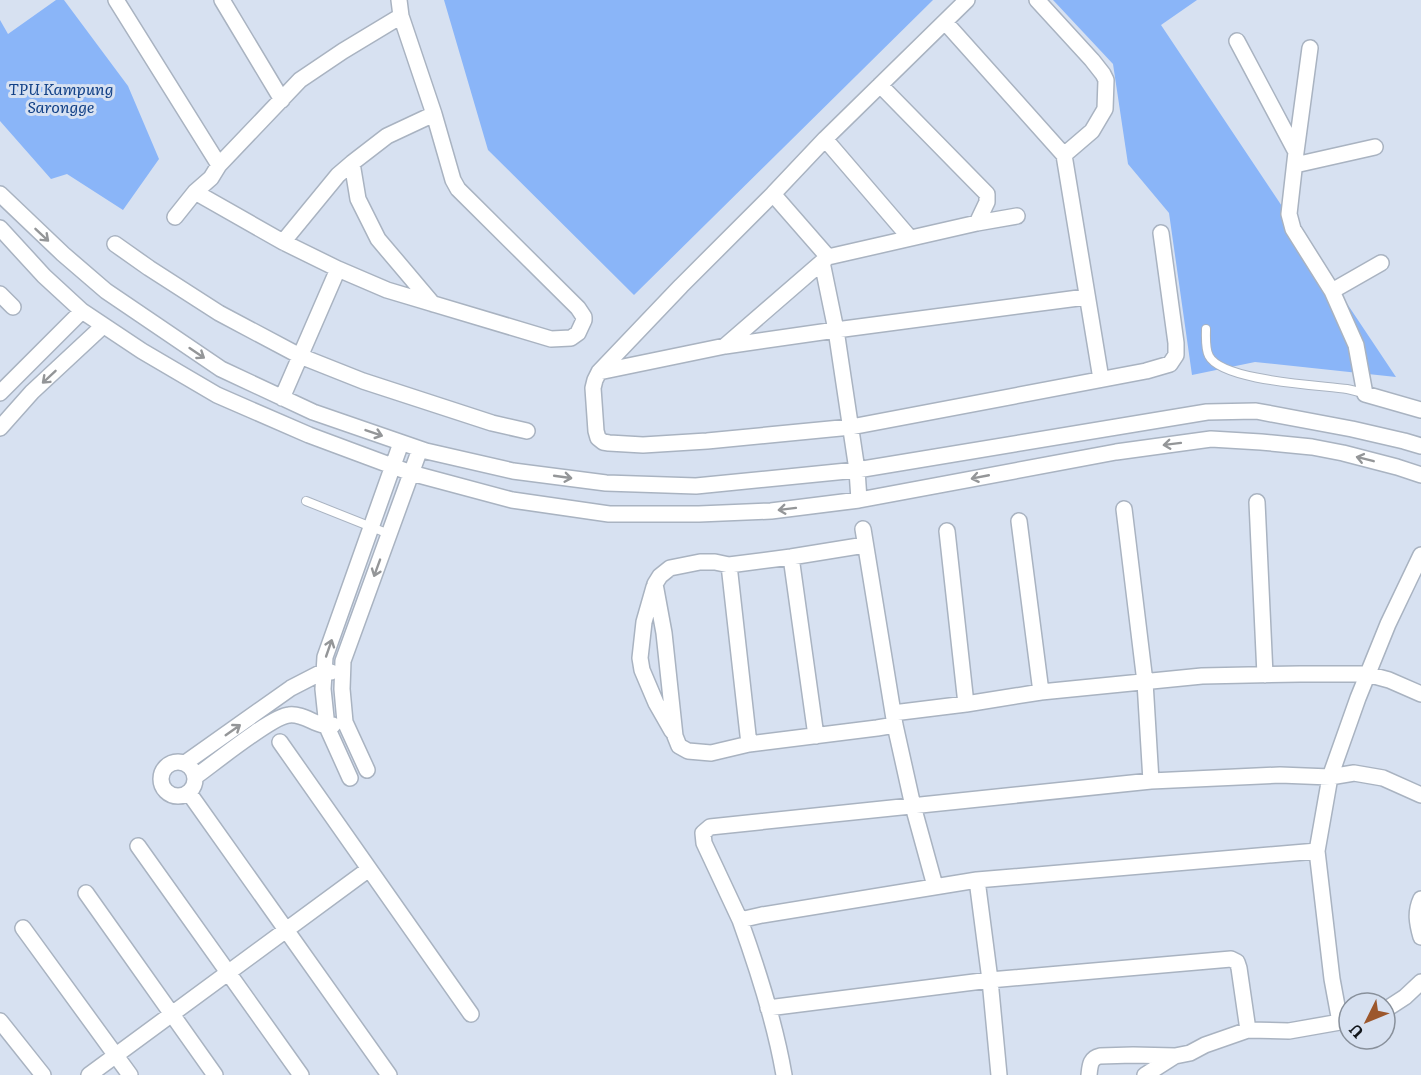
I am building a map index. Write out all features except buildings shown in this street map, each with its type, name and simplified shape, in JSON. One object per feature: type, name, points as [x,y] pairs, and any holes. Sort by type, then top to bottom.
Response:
[{"type":"street","points":[[116,0],[219,165]]},
{"type":"street","points":[[222,0],[282,100]]},
{"type":"street","points":[[195,192],[283,242],[387,290],[551,339],[575,336],[584,320],[578,308],[458,189],[453,180],[434,114],[401,16],[399,0]]},
{"type":"street","points":[[967,0],[825,139],[599,372],[593,388],[598,438],[609,443],[676,443],[851,427],[1170,364],[1176,355],[1176,343],[1161,233]]},
{"type":"street","points":[[1037,0],[1092,60],[1107,80],[1105,109],[1092,130],[1064,155]]},
{"type":"street","points":[[175,217],[195,192],[211,178],[219,165],[300,80],[401,16]]},
{"type":"street","points":[[945,22],[1064,155],[1101,379]]},
{"type":"street","points":[[1238,41],[1295,158]]},
{"type":"street","points":[[1310,48],[1289,214],[1293,229],[1332,291],[1356,345],[1365,394],[1421,410]]},
{"type":"street","points":[[880,85],[987,194],[987,202],[977,223]]},
{"type":"street","points":[[283,242],[338,175],[352,163],[387,136],[434,114]]},
{"type":"street","points":[[825,139],[910,238]]},
{"type":"street","points":[[1295,158],[1375,147]]},
{"type":"street","points":[[352,163],[358,199],[378,239],[433,304]]},
{"type":"street","points":[[0,194],[106,291],[221,369],[313,412],[401,443],[513,471],[606,483],[696,486],[857,470],[1207,412],[1257,411],[1352,429],[1421,446]]},
{"type":"street","points":[[772,195],[825,259],[851,427],[859,500]]},
{"type":"street","points":[[725,346],[825,259],[910,238],[1017,216]]},
{"type":"street","points":[[0,228],[44,276],[82,311],[142,351],[217,395],[309,435],[393,467],[512,500],[609,514],[750,512],[859,500],[1116,452],[1211,439],[1312,447],[1343,453],[1421,475]]},
{"type":"street","points":[[115,244],[219,313],[300,356],[363,381],[492,423],[527,431]]},
{"type":"street","points":[[44,276],[63,254]]},
{"type":"street","points":[[1332,291],[1382,263]]},
{"type":"street","points":[[282,398],[338,269]]},
{"type":"street","points":[[0,294],[13,307]]},
{"type":"street","points":[[599,372],[725,346],[1086,297]]},
{"type":"street","points":[[0,393],[82,311]]},
{"type":"street","points":[[0,428],[32,392],[103,326]]},
{"type":"street","points":[[0,403],[12,415]]},
{"type":"street","points":[[350,778],[327,727],[323,689],[325,657],[401,443]]},
{"type":"street","points":[[367,770],[345,722],[342,689],[343,661],[420,449]]},
{"type":"street","points":[[1257,502],[1265,675]]},
{"type":"street","points":[[1124,508],[1145,682],[1151,781]]},
{"type":"street","points":[[1019,521],[1041,692]]},
{"type":"street","points":[[863,529],[894,719],[912,806],[935,886]]},
{"type":"street","points":[[947,531],[966,704]]},
{"type":"street","points":[[865,545],[729,565],[699,562],[670,568],[660,576],[655,584],[644,622],[640,658],[642,670],[656,703],[679,746],[687,751],[711,753],[749,744],[816,736],[966,704],[1041,692],[1202,676],[1367,674],[1389,680],[1421,694]]},
{"type":"street","points":[[1337,996],[1332,979],[1317,851],[1330,777],[1367,674],[1421,555]]},
{"type":"street","points":[[791,557],[816,736]]},
{"type":"street","points":[[729,565],[749,744]]},
{"type":"street","points":[[655,584],[664,633],[675,736]]},
{"type":"street","points":[[185,764],[291,688],[324,671],[342,673]]},
{"type":"street","points":[[195,777],[270,722],[288,714],[302,716],[327,727],[345,722]]},
{"type":"street","points":[[280,742],[471,1014]]},
{"type":"street","points":[[173,763],[185,764],[190,767],[195,777],[193,788],[189,793],[172,795],[163,787],[162,775],[173,763]]},
{"type":"street","points":[[784,1075],[779,1044],[756,965],[740,920],[704,843],[703,834],[710,827],[1151,781],[1280,775],[1330,777],[1354,773],[1383,778],[1421,795]]},
{"type":"street","points":[[189,793],[389,1075]]},
{"type":"street","points":[[138,846],[301,1075]]},
{"type":"street","points":[[740,920],[977,880],[1317,851]]},
{"type":"street","points":[[89,1075],[369,869]]},
{"type":"street","points":[[977,880],[999,1075]]},
{"type":"street","points":[[86,893],[215,1075]]},
{"type":"street","points":[[1421,899],[1417,907],[1417,921],[1421,937]]},
{"type":"street","points":[[23,928],[130,1075]]},
{"type":"street","points":[[768,1008],[990,980],[1232,958],[1238,962],[1248,1030]]},
{"type":"street","points":[[1397,1002],[1421,982]]},
{"type":"street","points":[[0,1021],[43,1075]]},
{"type":"street","points":[[1089,1075],[1090,1064],[1095,1057],[1175,1056],[1190,1053],[1248,1030],[1289,1031],[1337,1022]]},
{"type":"street","points":[[1145,1075],[1175,1056]]},
{"type":"lane","points":[[1206,329],[1209,356],[1218,366],[1234,373],[1325,388],[1347,389],[1365,394]]},
{"type":"lane","points":[[306,501],[389,534]]},
{"type":"green space","name":"TPU Kampung Sarongge","points":[[56,0],[64,0],[128,86],[159,159],[123,210],[67,174],[51,179],[0,121],[0,20],[8,34]]},
{"type":"green space","points":[[444,0],[933,0],[634,295],[488,150]]},
{"type":"green space","points":[[1053,0],[1197,0],[1161,25],[1396,377],[1255,362],[1192,375],[1169,213],[1128,164],[1113,64]]}]
